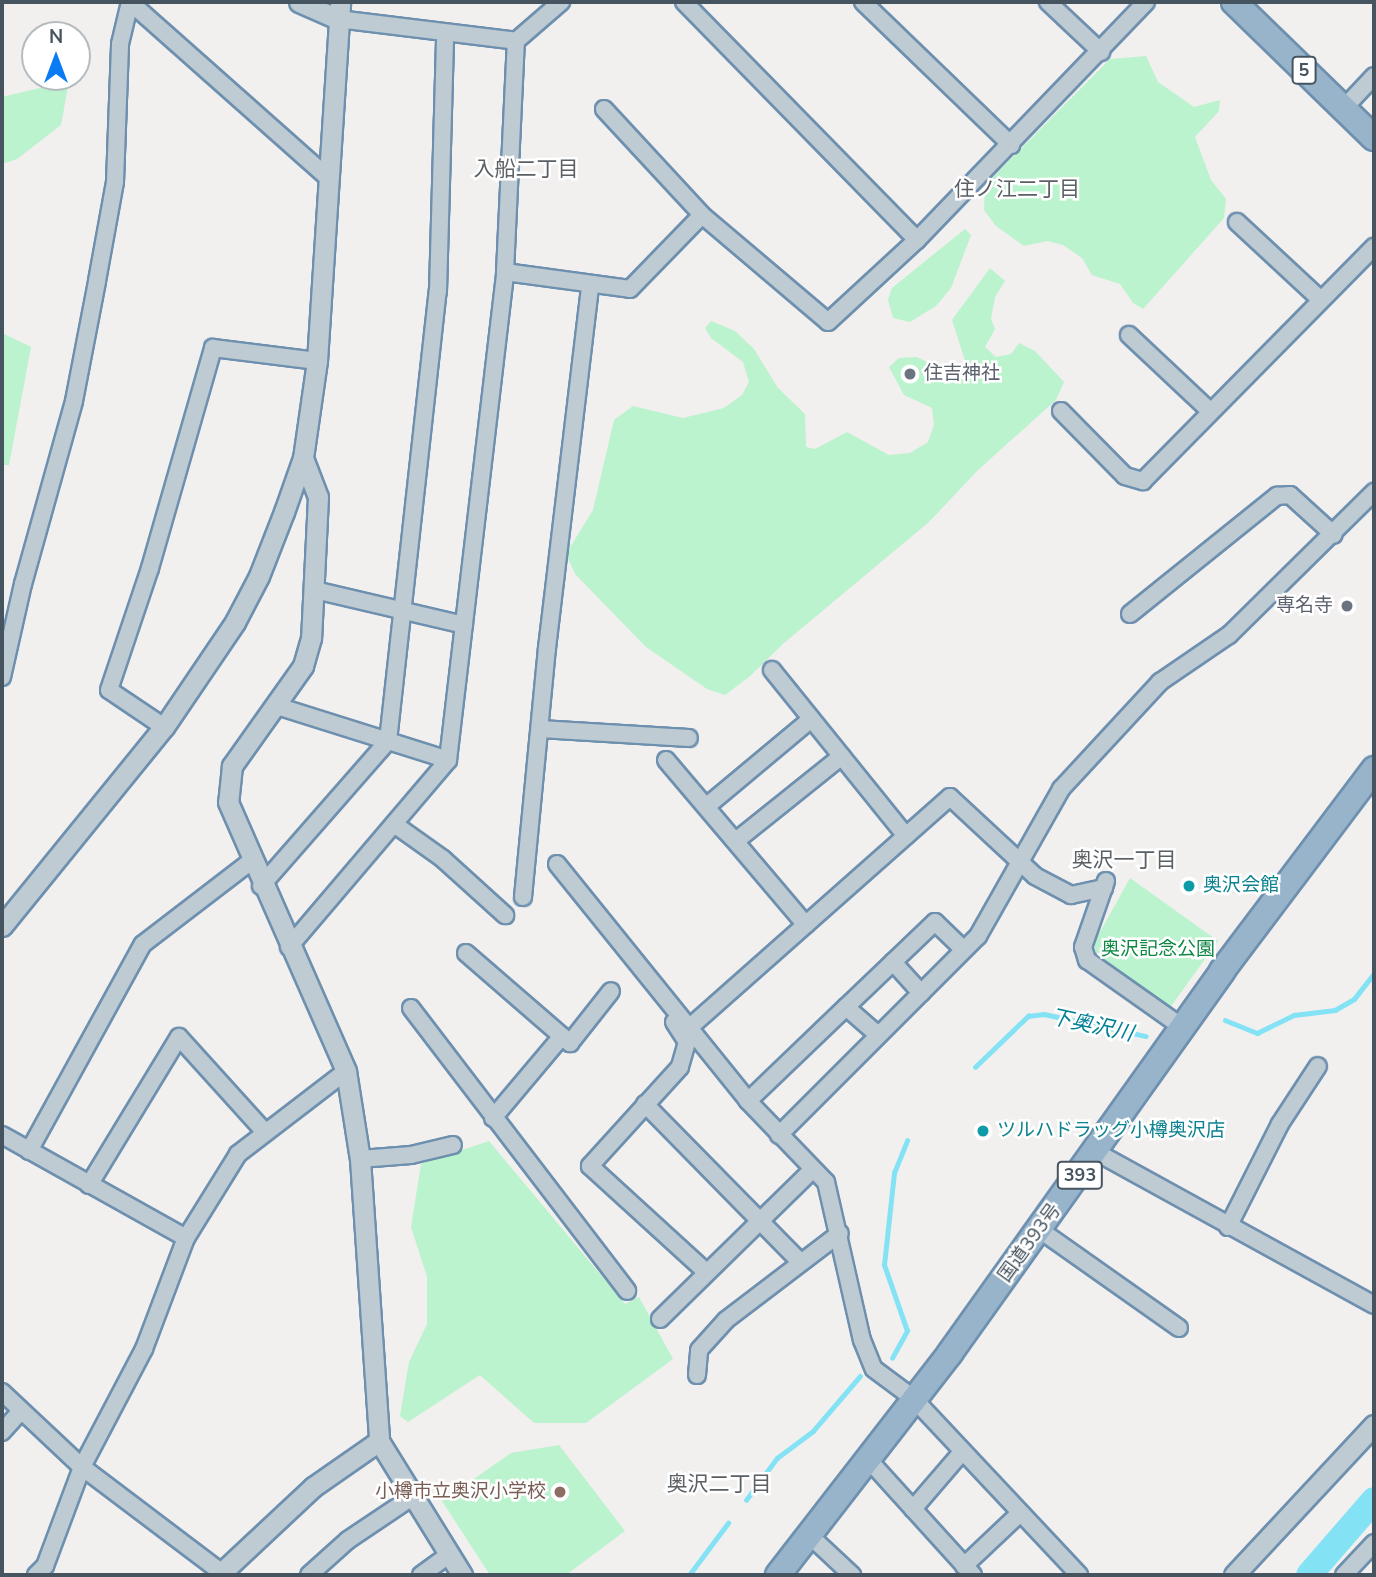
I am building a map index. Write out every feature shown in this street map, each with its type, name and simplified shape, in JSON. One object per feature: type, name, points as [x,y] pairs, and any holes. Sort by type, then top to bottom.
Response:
[{"type":"highway","name":"5","points":[[1237,3],[1374,138]]},
{"type":"highway","name":"国道393号","points":[[778,1575],[807,1533],[1040,1230],[1182,1027],[1374,769]]},
{"type":"street","points":[[2,677],[23,584],[74,401],[90,321],[115,183],[120,44],[130,2],[327,177]]},
{"type":"street","points":[[299,2],[445,33],[516,41]]},
{"type":"street","points":[[684,2],[917,240]]},
{"type":"street","points":[[863,2],[1011,145]]},
{"type":"street","points":[[1048,2],[1101,52]]},
{"type":"street","points":[[604,109],[702,215],[828,322],[917,240],[1101,52],[1146,2]]},
{"type":"street","points":[[289,947],[448,761],[505,272],[516,41],[559,3]]},
{"type":"street","points":[[2,926],[164,727],[235,622],[259,576],[303,458],[317,362],[339,10]]},
{"type":"street","points":[[261,886],[388,741],[438,291],[445,33]]},
{"type":"street","points":[[1344,108],[1374,76]]},
{"type":"street","points":[[505,272],[590,286],[631,289],[702,215]]},
{"type":"street","points":[[1237,222],[1320,299]]},
{"type":"street","points":[[1061,411],[1125,476],[1143,481],[1374,247]]},
{"type":"street","points":[[523,897],[590,286]]},
{"type":"street","points":[[1129,335],[1210,411]]},
{"type":"street","points":[[164,727],[109,690],[150,568],[213,348],[317,362]]},
{"type":"street","points":[[303,458],[318,498],[311,638],[303,666],[232,766],[227,782],[228,802],[250,862],[346,1071],[360,1158],[379,1441],[462,1575]]},
{"type":"street","points":[[779,1135],[964,950],[995,909],[1018,861],[1061,789],[1160,682],[1229,635],[1335,535],[1374,492]]},
{"type":"street","points":[[1130,614],[1277,496],[1290,495],[1335,535]]},
{"type":"street","points":[[315,590],[464,625]]},
{"type":"street","points":[[772,670],[906,836]]},
{"type":"street","points":[[277,706],[448,761]]},
{"type":"street","points":[[707,806],[811,719]]},
{"type":"street","points":[[540,729],[690,737]]},
{"type":"street","points":[[737,840],[842,756]]},
{"type":"street","points":[[666,760],[737,840],[806,925]]},
{"type":"street","points":[[690,1027],[950,797],[1018,861],[1071,895],[1105,885],[1083,947],[1087,960],[1182,1027]]},
{"type":"street","points":[[394,824],[443,859],[505,915]]},
{"type":"street","points":[[29,1151],[143,944],[250,862]]},
{"type":"street","points":[[556,864],[665,995],[748,1101],[826,1182],[840,1233],[862,1340],[874,1369],[913,1398],[1079,1575]]},
{"type":"street","points":[[748,1101],[935,922],[964,950]]},
{"type":"street","points":[[466,953],[507,993],[570,1043],[611,991]]},
{"type":"street","points":[[892,962],[921,993]]},
{"type":"street","points":[[665,995],[663,1005],[687,1042],[685,1056],[590,1166],[705,1271]]},
{"type":"street","points":[[411,1007],[627,1291]]},
{"type":"street","points":[[846,1007],[878,1035]]},
{"type":"street","points":[[493,1118],[562,1036]]},
{"type":"street","points":[[89,1185],[179,1037],[264,1132]]},
{"type":"street","points":[[1227,1227],[1280,1124],[1318,1066]]},
{"type":"street","points":[[37,1575],[44,1566],[82,1467],[144,1349],[186,1238],[238,1154],[346,1071]]},
{"type":"street","points":[[645,1104],[800,1262]]},
{"type":"street","points":[[2,1135],[186,1238]]},
{"type":"street","points":[[360,1158],[411,1155],[453,1145]]},
{"type":"street","points":[[1096,1152],[1227,1227],[1374,1305]]},
{"type":"street","points":[[660,1319],[705,1271],[813,1169]]},
{"type":"street","points":[[1040,1230],[1179,1328]]},
{"type":"street","points":[[696,1375],[699,1350],[726,1320],[840,1233]]},
{"type":"street","points":[[2,1392],[82,1467],[220,1574],[313,1488],[379,1441]]},
{"type":"street","points":[[2,1432],[21,1411]]},
{"type":"street","points":[[1234,1575],[1374,1425]]},
{"type":"street","points":[[913,1509],[962,1452]]},
{"type":"street","points":[[867,1458],[968,1570],[1020,1513]]},
{"type":"street","points":[[309,1575],[348,1540],[412,1497]]},
{"type":"street","points":[[807,1533],[852,1575]]},
{"type":"street","points":[[1344,1575],[1374,1543]]},
{"type":"street","points":[[421,1575],[449,1555]]},
{"type":"green space","points":[[1146,56],[1158,82],[1194,107],[1220,100],[1219,111],[1195,137],[1211,180],[1226,199],[1224,218],[1143,309],[1133,303],[1120,284],[1092,275],[1082,258],[1063,245],[1047,241],[1024,246],[996,226],[984,210],[985,185],[1110,59]]},
{"type":"green space","points":[[27,91],[67,91],[61,125],[17,159],[2,164],[2,97]]},
{"type":"green space","points":[[965,229],[971,235],[951,288],[936,306],[910,322],[893,318],[888,300],[892,288]]},
{"type":"green space","points":[[990,268],[1005,281],[995,297],[991,319],[995,329],[985,347],[996,357],[1011,354],[1019,343],[1035,351],[1064,382],[1056,400],[978,470],[929,522],[725,695],[707,689],[646,647],[575,574],[566,554],[593,510],[614,420],[633,406],[683,418],[724,408],[742,395],[749,382],[743,362],[711,338],[705,328],[711,321],[735,331],[754,349],[778,388],[805,414],[806,447],[815,449],[847,432],[889,455],[910,453],[928,442],[934,425],[932,408],[904,395],[889,367],[899,358],[917,357],[955,376],[968,370],[952,320]]},
{"type":"green space","points":[[2,333],[31,347],[9,465],[2,465]]},
{"type":"green space","name":"奥沢記念公園","points":[[1130,878],[1218,941],[1169,1009],[1096,956],[1094,943]]},
{"type":"green space","points":[[489,1141],[625,1304],[639,1297],[673,1359],[586,1423],[534,1423],[480,1375],[408,1422],[400,1416],[409,1362],[427,1324],[427,1277],[411,1227],[421,1164]]},
{"type":"green space","points":[[559,1445],[625,1531],[566,1575],[490,1575],[442,1501],[511,1453]]},
{"type":"waterway","name":"下奥沢川","points":[[1225,1020],[1257,1033],[1294,1015],[1335,1010],[1354,999],[1374,973]]},
{"type":"waterway","name":"下奥沢川","points":[[975,1067],[1028,1016],[1044,1014],[1146,1036]]},
{"type":"waterway","points":[[892,1358],[907,1331],[884,1265],[894,1173],[907,1140]]},
{"type":"waterway","name":"下奥沢川","points":[[746,1500],[777,1458],[813,1431],[860,1376]]},
{"type":"waterway","points":[[1309,1575],[1374,1500]]},
{"type":"waterway","name":"下奥沢川","points":[[689,1575],[728,1523]]},
{"type":"place","name":"住吉神社","points":[[910,374]]},
{"type":"place","name":"専名寺","points":[[1347,606]]},
{"type":"place","name":"奥沢会館","points":[[1189,886]]},
{"type":"place","name":"ツルハドラッグ小樽奥沢店","points":[[983,1131]]},
{"type":"place","name":"小樽市立奥沢小学校","points":[[560,1492]]},
{"type":"district","name":"入船二丁目","points":[[526,169]]},
{"type":"district","name":"住ノ江二丁目","points":[[1017,189]]},
{"type":"district","name":"奥沢一丁目","points":[[1124,860]]},
{"type":"district","name":"奥沢二丁目","points":[[719,1484]]}]
